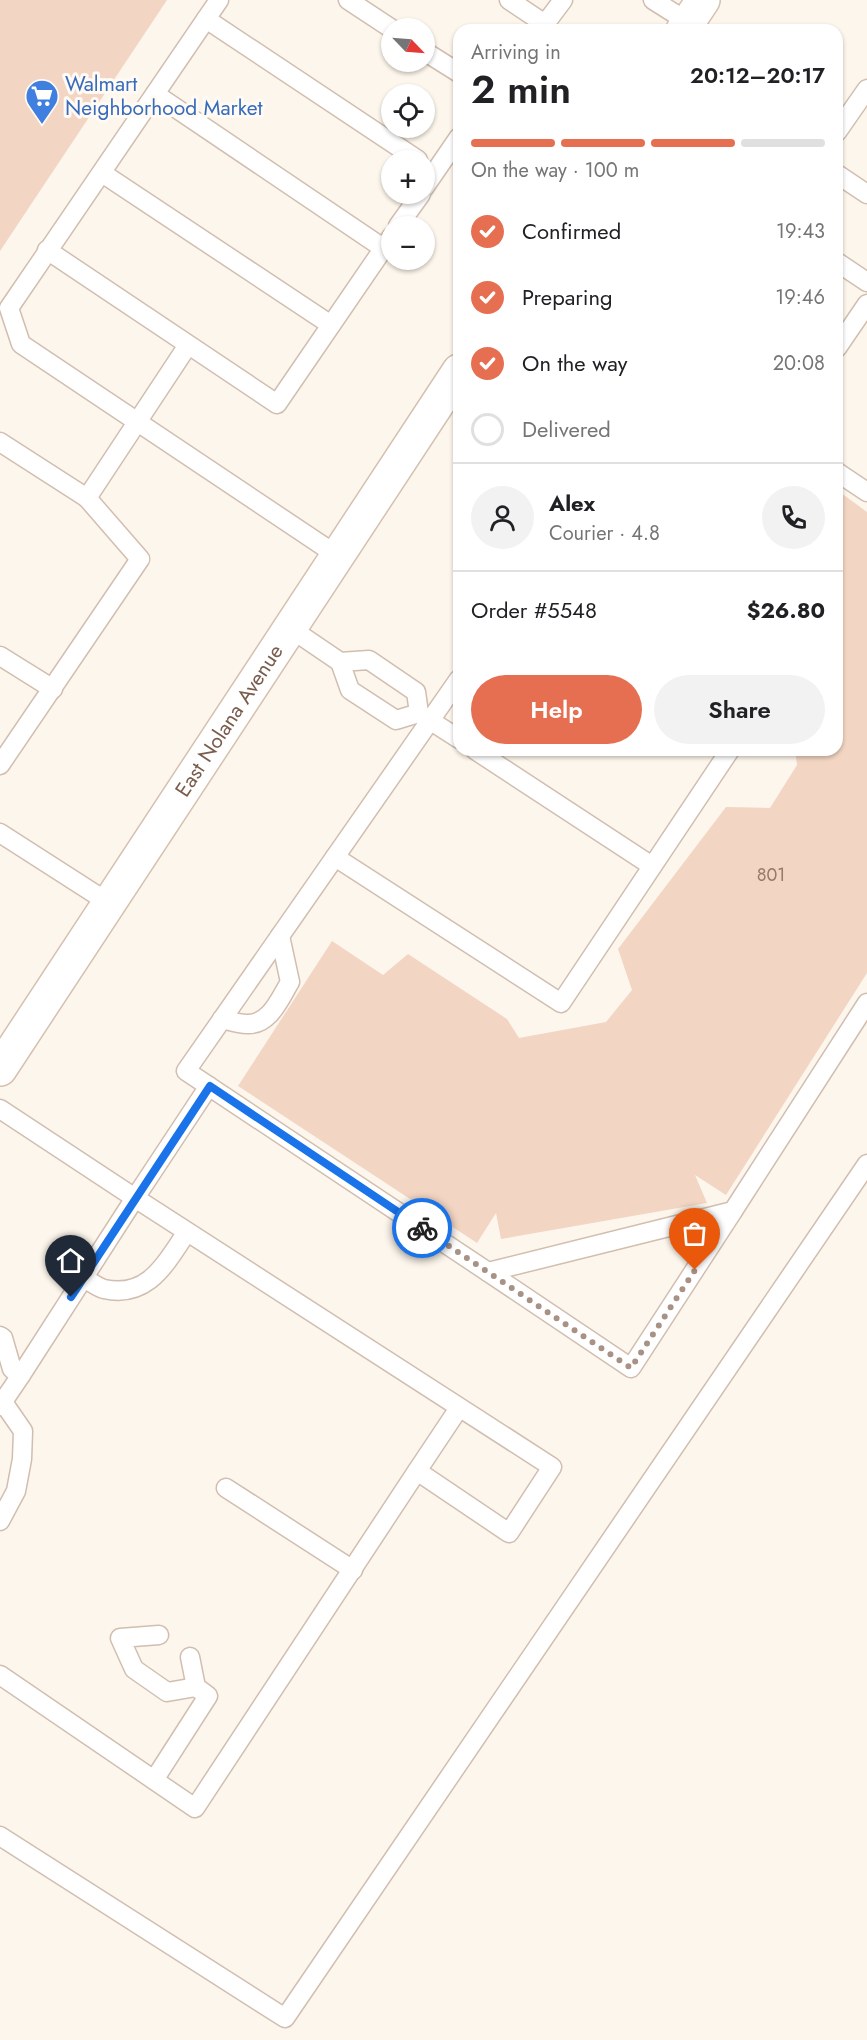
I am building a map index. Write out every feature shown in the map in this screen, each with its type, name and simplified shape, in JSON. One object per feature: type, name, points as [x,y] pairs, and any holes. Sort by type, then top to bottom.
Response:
[{"type":"main road","name":"East Nolana Avenue","points":[[0,1069],[453,380]]},
{"type":"lane","points":[[219,0],[102,173],[4,305],[21,344],[338,556]]},
{"type":"lane","points":[[348,0],[381,22]]},
{"type":"lane","points":[[509,0],[539,24]]},
{"type":"lane","points":[[545,24],[563,0]]},
{"type":"lane","points":[[653,0],[692,17]]},
{"type":"lane","points":[[206,19],[403,150]]},
{"type":"lane","points":[[435,58],[453,69]]},
{"type":"lane","points":[[843,123],[867,88]]},
{"type":"lane","points":[[155,93],[381,238]]},
{"type":"lane","points":[[435,163],[453,144]]},
{"type":"lane","points":[[102,173],[331,325]]},
{"type":"lane","points":[[843,178],[867,194]]},
{"type":"lane","points":[[47,250],[277,404],[381,251]]},
{"type":"lane","points":[[843,266],[867,282]]},
{"type":"lane","points":[[843,339],[867,304]]},
{"type":"lane","points":[[87,498],[188,345]]},
{"type":"lane","points":[[0,442],[87,498],[140,559],[1,763]]},
{"type":"lane","points":[[843,476],[867,492]]},
{"type":"lane","points":[[290,628],[340,662],[350,690],[396,720],[424,717],[453,735]]},
{"type":"lane","points":[[0,656],[53,689]]},
{"type":"lane","points":[[340,662],[369,660],[416,692],[424,717]]},
{"type":"lane","points":[[453,686],[424,717],[335,857],[186,1071],[631,1368],[867,1003]]},
{"type":"lane","points":[[484,756],[652,866]]},
{"type":"lane","points":[[335,857],[561,1003],[726,756]]},
{"type":"lane","points":[[0,832],[109,903]]},
{"type":"lane","points":[[222,1019],[248,1024],[261,1021],[269,1014],[290,982],[280,936]]},
{"type":"lane","points":[[0,1521],[16,1491],[22,1459],[23,1431],[1,1404],[11,1372],[83,1278],[210,1086]]},
{"type":"lane","points":[[0,1109],[552,1467],[509,1533],[417,1471]]},
{"type":"lane","points":[[0,1836],[285,2019],[867,1164]]},
{"type":"lane","points":[[488,1272],[733,1211]]},
{"type":"lane","points":[[83,1278],[103,1288],[124,1290],[144,1285],[159,1272],[187,1232]]},
{"type":"lane","points":[[0,1336],[3,1338],[11,1372]]},
{"type":"lane","points":[[0,1675],[195,1808],[459,1408]]},
{"type":"lane","points":[[226,1488],[352,1570]]},
{"type":"lane","points":[[159,1635],[120,1638],[135,1669],[167,1692],[196,1687]]},
{"type":"lane","points":[[154,1780],[208,1696],[196,1687],[190,1657]]},
{"type":"building","name":"Walmart Neighborhood Market","points":[[0,0],[167,0],[0,251]]},
{"type":"building","points":[[843,494],[867,512],[867,973],[726,1195],[695,1175],[707,1203],[501,1239],[496,1213],[477,1243],[238,1086],[332,941],[383,975],[408,954],[507,1019],[519,1038],[606,1022],[632,990],[618,949],[726,807],[770,808],[797,765],[796,756],[843,756]]},
{"type":"way so far","points":[[422,1228],[631,1368],[695,1270]]},
{"type":"place","name":"Walmart Neighborhood Market","points":[[42,125]]},
{"type":"route","points":[[71,1297],[210,1086],[422,1228]]}]
